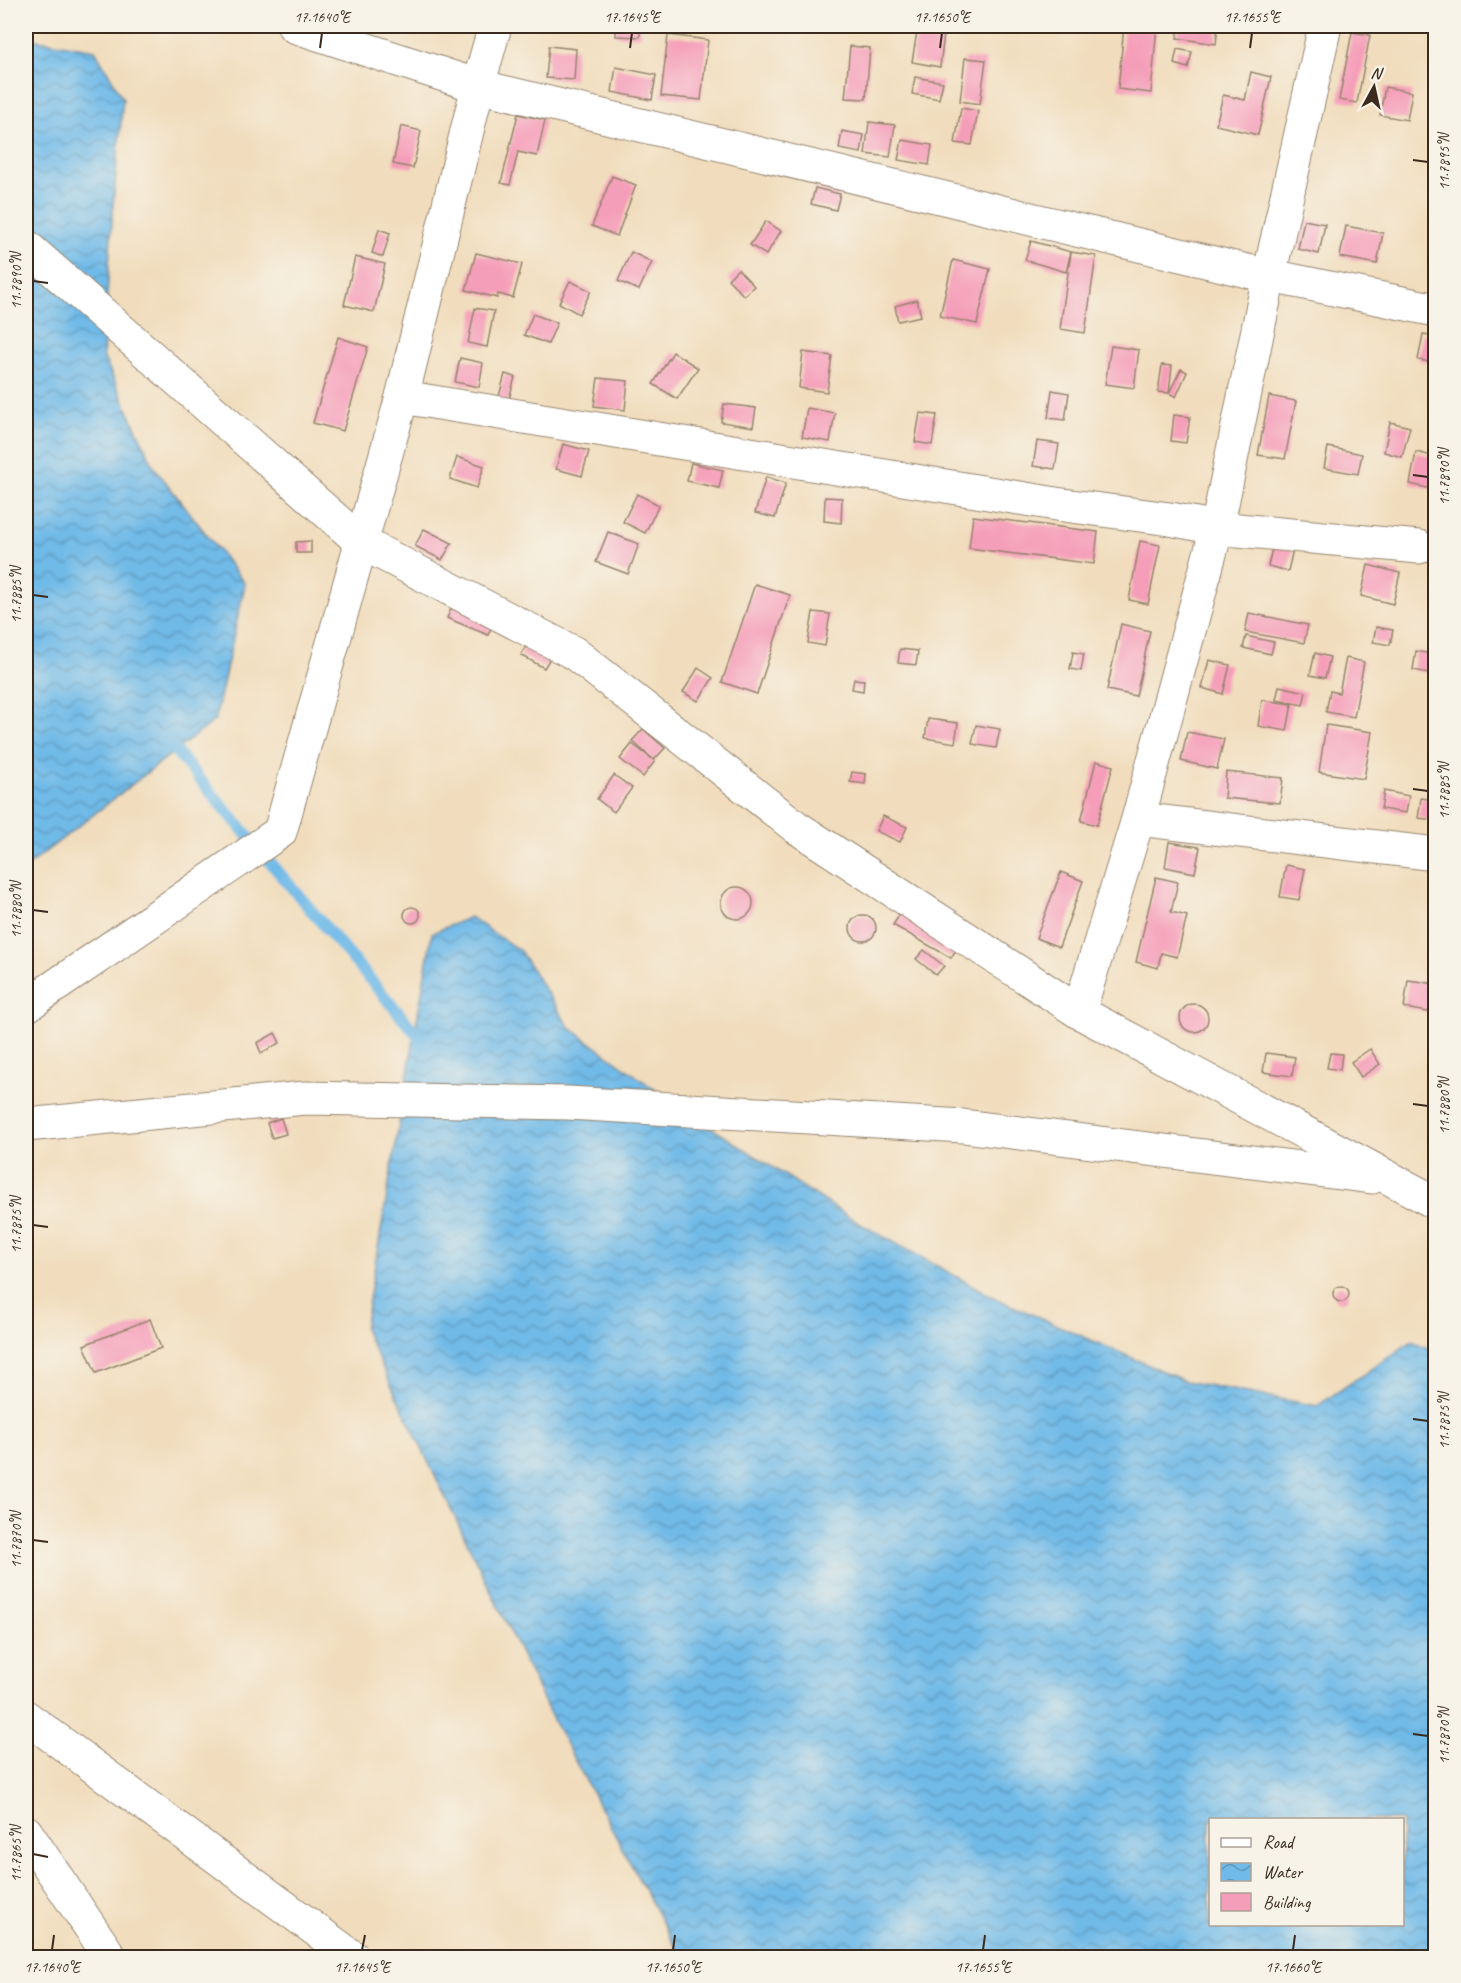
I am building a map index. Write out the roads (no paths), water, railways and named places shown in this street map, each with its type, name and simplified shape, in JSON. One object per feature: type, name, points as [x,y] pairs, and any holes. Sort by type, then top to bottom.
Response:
[{"type":"street","points":[[294,26],[478,86],[1269,276],[1436,310]]},
{"type":"street","points":[[26,1006],[280,831],[402,397],[478,86],[495,26]]},
{"type":"street","points":[[1079,1012],[1138,819],[1217,528],[1324,26]]},
{"type":"street","points":[[26,246],[362,543],[574,653],[796,827],[1079,1012],[1436,1203]]},
{"type":"street","points":[[402,397],[1056,504],[1170,519],[1217,528],[1419,547]]},
{"type":"street","points":[[1138,819],[1436,854]]},
{"type":"street","points":[[26,1125],[305,1098],[579,1104],[963,1126],[1391,1179]]},
{"type":"street","points":[[26,1717],[354,1958]]},
{"type":"street","points":[[28,1839],[111,1958]]},
{"type":"water","points":[[26,38],[95,50],[123,99],[103,356],[154,467],[245,584],[215,720],[26,867]]},
{"type":"water","points":[[470,917],[520,951],[569,1027],[679,1107],[857,1222],[997,1299],[1185,1381],[1317,1406],[1412,1341],[1435,1351],[1435,1957],[681,1957],[553,1720],[364,1329],[432,933]]},
{"type":"waterway","points":[[166,740],[425,1044]]}]
